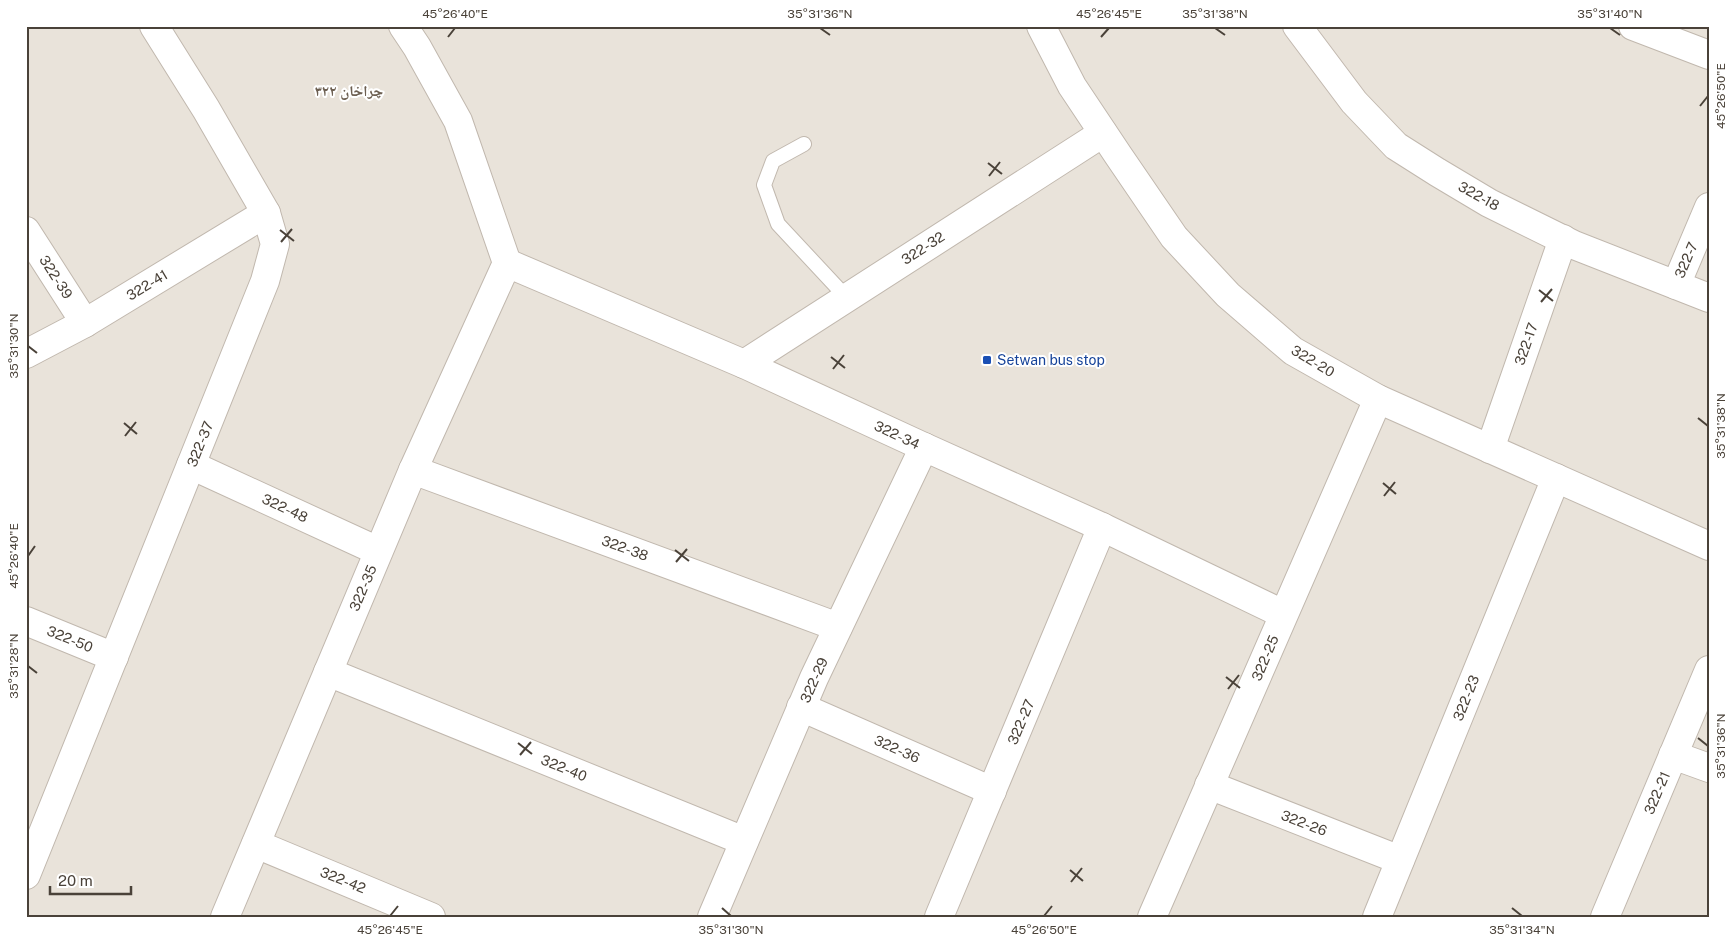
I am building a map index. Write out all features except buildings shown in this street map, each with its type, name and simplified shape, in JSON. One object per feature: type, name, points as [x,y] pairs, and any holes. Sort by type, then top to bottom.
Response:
[{"type":"street","name":"322-37","points":[[26,875],[265,281],[275,244],[266,213],[206,109],[154,26]]},
{"type":"street","points":[[403,26],[417,47],[458,121],[507,263]]},
{"type":"street","name":"322-20","points":[[1041,26],[1072,86],[1174,237],[1228,295],[1293,351],[1378,399],[1709,546]]},
{"type":"street","name":"322-18","points":[[1297,26],[1354,102],[1396,146],[1489,203],[1563,239],[1709,298]]},
{"type":"street","points":[[1633,26],[1709,55]]},
{"type":"street","name":"322-32","points":[[744,364],[1103,133]]},
{"type":"street","name":"322-7","points":[[1676,285],[1709,207]]},
{"type":"street","name":"322-41","points":[[26,354],[85,323],[266,213]]},
{"type":"street","name":"322-39","points":[[26,232],[85,323]]},
{"type":"street","name":"322-17","points":[[1490,449],[1563,239]]},
{"type":"street","name":"322-34","points":[[507,263],[744,364],[1102,527],[1284,614]]},
{"type":"street","name":"322-35","points":[[225,917],[378,551],[507,263]]},
{"type":"street","name":"322-25","points":[[1152,917],[1378,399]]},
{"type":"street","name":"322-29","points":[[712,917],[838,627],[924,447]]},
{"type":"street","name":"322-48","points":[[191,465],[378,551]]},
{"type":"street","name":"322-38","points":[[413,470],[838,627]]},
{"type":"street","name":"322-23","points":[[1376,917],[1556,478]]},
{"type":"street","name":"322-27","points":[[939,917],[1102,527]]},
{"type":"street","name":"322-50","points":[[26,622],[114,657]]},
{"type":"street","name":"322-21","points":[[1604,917],[1709,670]]},
{"type":"street","name":"322-40","points":[[328,672],[744,841]]},
{"type":"street","name":"322-36","points":[[802,707],[992,791]]},
{"type":"street","points":[[1673,755],[1709,768]]},
{"type":"street","name":"322-26","points":[[1209,785],[1400,860]]},
{"type":"street","name":"322-42","points":[[256,844],[431,917]]},
{"type":"lane","points":[[804,144],[773,161],[764,185],[778,224],[847,298]]},
{"type":"shaded area","points":[[26,26],[1709,26],[1709,917],[26,917]]},
{"type":"place","name":"Setwan bus stop","points":[[987,360]]},
{"type":"district","name":"چراخان ٣٢٢","points":[[349,91]]}]
